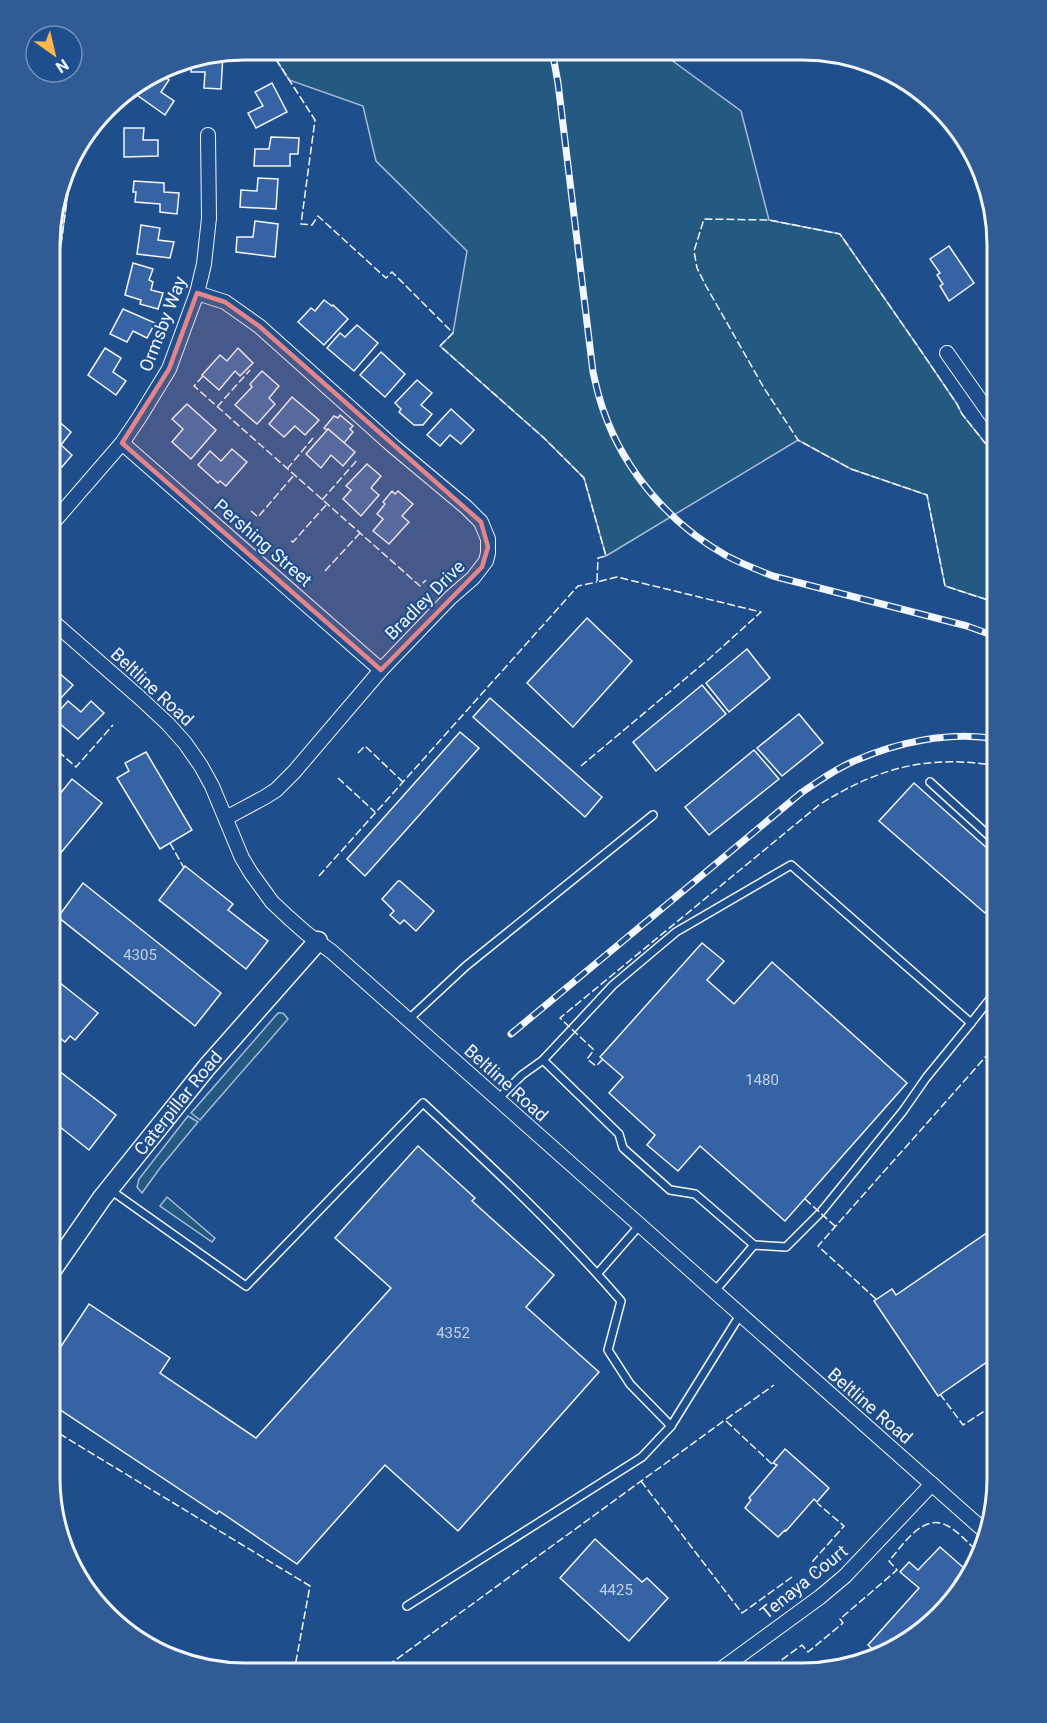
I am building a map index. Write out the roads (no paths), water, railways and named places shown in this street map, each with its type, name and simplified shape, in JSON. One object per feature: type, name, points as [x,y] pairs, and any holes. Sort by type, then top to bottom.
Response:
[{"type":"street","name":"Ormsby Way","points":[[60,515],[122,443],[169,369],[197,293],[204,264],[209,218],[208,135]]},
{"type":"street","name":"Bradley Drive","points":[[197,293],[225,302],[259,326],[393,446],[466,507],[481,522],[489,547],[482,567],[381,670],[294,772],[265,798],[226,818]]},
{"type":"street","points":[[947,353],[987,409]]},
{"type":"street","name":"Pershing Street","points":[[122,443],[381,670]]},
{"type":"street","name":"Beltline Road","points":[[60,628],[168,724],[185,743],[212,786],[242,858],[258,883],[288,917],[408,1020],[980,1527]]},
{"type":"street","name":"Caterpillar Road","points":[[60,1259],[109,1189],[207,1067],[318,941]]},
{"type":"street","name":"Tenaya Court","points":[[730,1663],[845,1576],[932,1484]]},
{"type":"lane","points":[[930,782],[987,834]]},
{"type":"lane","points":[[408,1020],[466,966],[653,815]]},
{"type":"lane","points":[[497,1100],[522,1075],[543,1060],[613,985],[676,932],[790,865],[971,1023]]},
{"type":"lane","points":[[543,1060],[619,1134],[624,1148],[670,1190],[694,1194],[754,1245],[786,1247],[821,1212],[987,1003]]},
{"type":"lane","points":[[109,1189],[246,1286],[423,1103],[490,1166],[621,1300],[608,1350],[630,1384],[671,1425]]},
{"type":"lane","points":[[598,1274],[639,1226]]},
{"type":"lane","points":[[714,1292],[754,1245]]},
{"type":"lane","points":[[407,1605],[642,1457],[671,1425],[740,1315]]},
{"type":"railway","points":[[554,60],[593,372],[613,434],[637,476],[652,495],[687,529],[727,556],[744,564],[773,576],[967,626],[987,633]]},
{"type":"railway","points":[[511,1034],[801,793],[832,772],[869,755],[923,740],[960,736],[987,738]]}]
